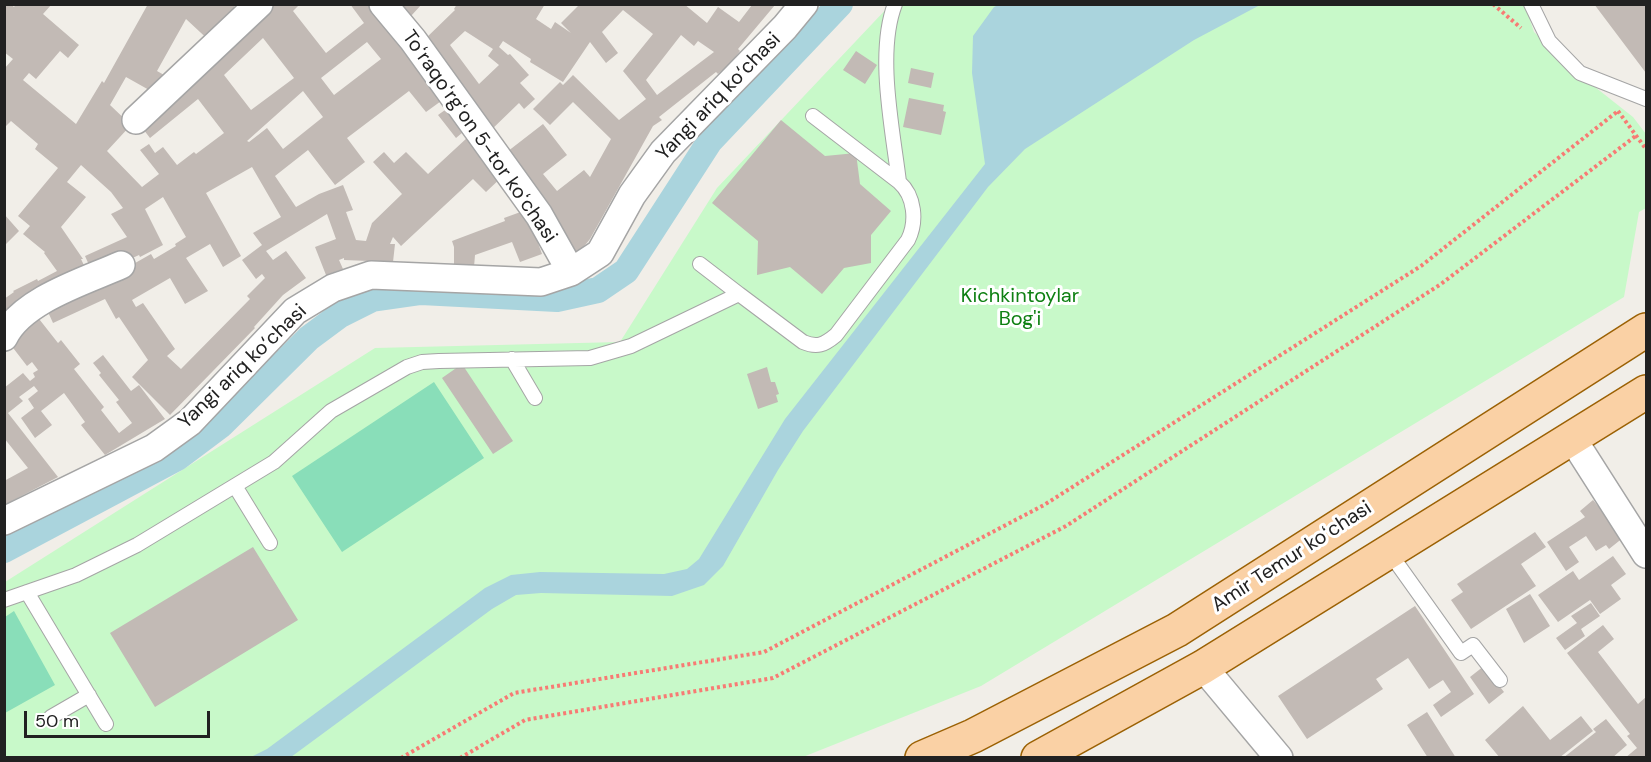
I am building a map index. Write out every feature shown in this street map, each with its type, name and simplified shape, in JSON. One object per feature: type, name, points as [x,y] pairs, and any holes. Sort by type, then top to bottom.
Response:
[{"type":"main road","name":"Amir Temur koʻchasi","points":[[922,758],[973,736],[1177,630],[1647,330]]},
{"type":"main road","points":[[1038,758],[1203,667],[1647,392]]},
{"type":"main road","points":[[1177,630],[1203,667]]},
{"type":"street","points":[[136,120],[259,4]]},
{"type":"street","name":"Toʻraqoʻrgʻon 5-tor koʻchasi","points":[[383,4],[413,40],[539,216],[571,273]]},
{"type":"street","name":"Yangi ariq ko‘chasi","points":[[4,521],[154,448],[190,422],[295,312],[333,288],[371,275],[541,282],[571,273],[600,253],[632,195],[663,152],[785,27],[804,4]]},
{"type":"street","points":[[4,337],[10,326],[20,316],[37,305],[121,266]]},
{"type":"street","points":[[1572,438],[1647,554]]},
{"type":"street","points":[[1203,667],[1279,758]]},
{"type":"lane","points":[[895,4],[887,38],[887,84],[899,182]]},
{"type":"lane","points":[[1531,4],[1549,41],[1580,73],[1647,99]]},
{"type":"lane","points":[[700,264],[803,342],[814,347],[825,344],[842,327],[909,240],[913,231],[911,201],[906,188],[813,116]]},
{"type":"lane","points":[[4,600],[76,575],[137,545],[274,462],[331,411],[407,367],[422,362],[439,361],[590,358],[631,346],[740,294]]},
{"type":"lane","points":[[512,359],[535,398]]},
{"type":"lane","points":[[236,486],[270,543]]},
{"type":"lane","points":[[1389,552],[1461,653],[1473,645],[1500,680]]},
{"type":"lane","points":[[27,592],[106,724]]},
{"type":"lane","points":[[51,717],[89,695]]},
{"type":"path","points":[[401,758],[514,693],[764,652],[1044,505],[1421,266],[1618,111]]},
{"type":"path","points":[[460,758],[525,720],[773,678],[1066,526],[1441,284],[1637,135]]},
{"type":"green space","name":"Kichkintoylar Bog'i","points":[[890,5],[1525,5],[1534,32],[1576,72],[1633,117],[1646,134],[1646,208],[1639,212],[1624,297],[981,686],[803,757],[5,758],[5,582],[375,348],[620,342],[717,188]]},
{"type":"green space","points":[[434,382],[484,458],[342,552],[292,476]]},
{"type":"green space","points":[[14,611],[55,685],[5,713],[5,617]]},
{"type":"water","points":[[1000,4],[1260,5],[1194,40],[1025,149],[988,187],[803,431],[723,566],[704,585],[672,596],[541,593],[516,595],[492,609],[291,757],[251,757],[267,749],[485,588],[511,575],[540,572],[664,574],[687,569],[699,559],[785,419],[985,164],[972,73],[973,36],[994,7]]},
{"type":"building","points":[[4,4],[11,4],[14,7],[16,4],[52,4],[43,14],[79,45],[68,58],[60,51],[36,79],[29,73],[23,80],[76,124],[102,81],[104,83],[148,4],[232,4],[240,12],[214,45],[186,19],[157,71],[173,80],[158,95],[126,77],[110,105],[131,125],[107,151],[142,187],[159,174],[140,150],[149,144],[155,153],[163,147],[177,165],[224,133],[198,99],[150,138],[140,125],[181,84],[269,4],[300,4],[293,11],[326,53],[364,23],[350,4],[377,4],[448,96],[426,112],[409,91],[347,138],[365,162],[335,185],[308,150],[275,176],[296,207],[319,194],[343,185],[353,210],[346,212],[356,240],[366,241],[372,223],[402,194],[373,162],[384,152],[394,163],[406,152],[428,174],[468,137],[504,175],[486,192],[473,179],[401,246],[393,237],[390,244],[395,244],[393,262],[344,260],[344,258],[339,260],[343,269],[326,275],[315,247],[336,239],[327,214],[266,251],[273,260],[286,251],[306,278],[283,295],[255,328],[170,415],[132,377],[148,360],[119,317],[116,319],[105,299],[53,323],[44,303],[57,297],[58,299],[113,273],[114,275],[151,254],[154,259],[176,246],[175,244],[186,237],[163,197],[145,209],[163,245],[94,276],[85,256],[127,237],[111,214],[123,208],[111,192],[81,165],[67,182],[86,197],[61,227],[83,259],[81,259],[89,276],[41,299],[6,325],[4,331],[4,299],[13,291],[57,271],[45,252],[23,234],[30,226],[18,216],[58,168],[35,149],[38,144],[11,121],[4,128],[4,69],[13,59],[4,52]],"holes":[[[263,38],[294,78],[251,110],[224,75]],[[367,42],[381,59],[334,95],[321,78]],[[303,91],[323,117],[283,149],[267,128],[249,142],[247,141]],[[252,167],[281,217],[253,233],[262,245],[242,260],[256,279],[262,274],[265,278],[247,296],[250,299],[181,369],[167,356],[175,349],[143,303],[136,307],[132,300],[170,278],[185,304],[208,291],[186,258],[210,244],[223,267],[241,256],[206,193]]]},
{"type":"building","points":[[400,4],[422,4],[411,16]]},
{"type":"building","points":[[457,4],[545,4],[536,19],[551,29],[555,22],[571,33],[561,23],[580,4],[684,4],[707,23],[718,7],[739,22],[752,5],[775,5],[738,49],[740,51],[731,63],[718,74],[716,72],[659,117],[662,120],[653,126],[590,239],[577,255],[503,155],[543,124],[567,155],[543,174],[557,191],[584,170],[590,177],[611,139],[573,102],[550,125],[533,109],[560,82],[563,85],[573,75],[619,120],[646,99],[623,71],[653,34],[623,10],[602,32],[618,53],[606,63],[590,42],[563,82],[530,62],[531,59],[503,41],[499,47],[508,55],[510,54],[529,75],[520,83],[535,99],[524,109],[519,103],[487,134],[423,41]],"holes":[[[465,31],[493,49],[488,56],[499,65],[479,84],[450,45]],[[681,35],[694,46],[698,41],[714,52],[657,95],[646,80]]]},
{"type":"building","points":[[1594,4],[1646,4],[1646,73]]},
{"type":"building","points":[[856,51],[877,65],[865,84],[843,70]]},
{"type":"building","points":[[911,68],[934,73],[931,88],[908,83]]},
{"type":"building","points":[[909,98],[944,105],[943,111],[946,112],[941,135],[903,127]]},
{"type":"building","points":[[452,105],[469,127],[456,138],[438,115]]},
{"type":"building","points":[[781,120],[825,156],[856,153],[860,184],[891,211],[871,235],[871,263],[844,268],[822,294],[790,267],[757,275],[758,241],[712,203]]},
{"type":"building","points":[[526,210],[542,254],[520,262],[512,242],[475,255],[474,267],[454,267],[452,241],[505,221],[504,218]]},
{"type":"building","points":[[4,214],[19,231],[4,246]]},
{"type":"building","points":[[32,310],[58,343],[61,340],[80,364],[74,369],[104,407],[101,410],[119,433],[132,423],[116,402],[119,400],[99,375],[101,373],[93,363],[103,355],[131,391],[139,385],[165,419],[105,455],[81,425],[85,422],[64,393],[41,411],[52,425],[35,438],[21,418],[34,408],[28,399],[38,391],[34,386],[19,397],[23,401],[8,413],[58,477],[4,505],[4,481],[28,468],[4,438],[4,388],[23,373],[30,381],[35,377],[33,373],[38,370],[32,362],[27,366],[7,340]]},
{"type":"building","points":[[462,364],[513,441],[493,454],[442,378]]},
{"type":"building","points":[[767,367],[771,382],[775,382],[779,394],[776,395],[778,402],[758,409],[747,374]]},
{"type":"building","points":[[1593,500],[1624,537],[1609,549],[1606,545],[1596,551],[1586,536],[1569,547],[1579,562],[1566,571],[1547,542],[1585,517],[1580,511]]},
{"type":"building","points":[[1535,532],[1546,547],[1521,564],[1536,586],[1471,629],[1451,600],[1463,592],[1457,584]]},
{"type":"building","points":[[253,547],[298,620],[155,707],[110,633]]},
{"type":"building","points":[[1613,556],[1626,574],[1611,585],[1621,599],[1600,614],[1590,600],[1558,622],[1538,595],[1573,571],[1579,580]]},
{"type":"building","points":[[1530,594],[1550,626],[1524,643],[1506,609]]},
{"type":"building","points":[[1591,603],[1600,616],[1581,629],[1585,636],[1565,650],[1556,638],[1577,623],[1571,616]]},
{"type":"building","points":[[1415,606],[1474,694],[1441,717],[1433,705],[1451,692],[1443,680],[1429,689],[1408,658],[1376,679],[1383,689],[1307,739],[1278,696]]},
{"type":"building","points":[[1603,625],[1614,639],[1598,652],[1638,704],[1646,697],[1646,758],[1625,758],[1637,748],[1627,736],[1630,734],[1567,653]]},
{"type":"building","points":[[1484,666],[1504,692],[1489,704],[1470,677]]},
{"type":"building","points":[[1523,706],[1550,740],[1581,716],[1593,731],[1559,758],[1500,758],[1485,740]]},
{"type":"building","points":[[1427,712],[1456,758],[1428,758],[1407,725]]},
{"type":"building","points":[[1606,719],[1627,745],[1612,758],[1563,758],[1596,732],[1593,729]]},
{"type":"waterway","points":[[4,550],[177,458],[221,425],[309,338],[340,315],[372,299],[421,292],[557,299],[598,290],[626,271],[710,141],[840,4]]}]
